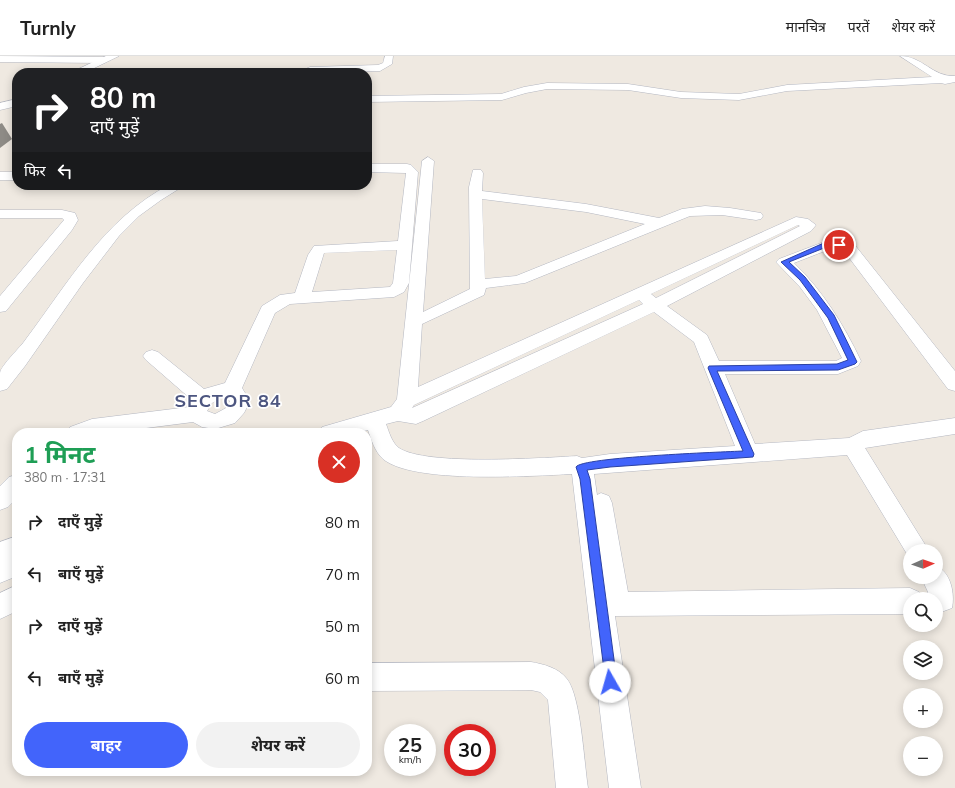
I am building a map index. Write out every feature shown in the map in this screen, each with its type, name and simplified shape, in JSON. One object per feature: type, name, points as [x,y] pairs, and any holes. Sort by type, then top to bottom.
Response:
[{"type":"street","points":[[372,69],[385,67],[389,56]]},
{"type":"street","points":[[904,56],[955,87]]},
{"type":"street","points":[[0,59],[109,58]]},
{"type":"street","points":[[86,68],[109,58]]},
{"type":"street","points":[[103,68],[124,58]]},
{"type":"street","points":[[372,99],[502,98],[524,90],[547,86],[628,87],[681,95],[739,96],[787,88],[955,79]]},
{"type":"street","points":[[0,100],[12,96]]},
{"type":"street","points":[[0,107],[12,103]]},
{"type":"street","points":[[402,407],[415,321],[428,161]]},
{"type":"street","points":[[231,391],[268,310],[286,299],[394,292],[398,289],[401,283],[406,245],[412,172],[407,168],[372,168]]},
{"type":"street","points":[[415,321],[433,314],[478,291],[479,284],[475,194],[477,173]]},
{"type":"street","points":[[0,176],[12,176]]},
{"type":"street","points":[[0,384],[29,348],[88,265],[129,218],[154,197],[168,190]]},
{"type":"street","points":[[475,194],[586,208],[662,223]]},
{"type":"street","points":[[479,284],[520,280],[687,212],[699,210],[724,210],[756,216]]},
{"type":"street","points":[[0,214],[62,214],[70,216],[71,220],[67,227],[0,307]]},
{"type":"street","points":[[346,428],[374,420],[632,297],[796,221],[809,225],[648,308],[416,416],[402,407]]},
{"type":"street","points":[[709,362],[838,367],[852,362],[831,317],[802,279],[784,262],[829,244],[849,247],[856,254],[955,384]]},
{"type":"street","points":[[302,298],[315,255],[319,249],[406,245]]},
{"type":"street","points":[[802,267],[824,256],[856,254]]},
{"type":"street","points":[[632,297],[648,308],[688,347],[709,362],[749,454]]},
{"type":"street","points":[[90,428],[200,406],[212,393],[222,390],[231,391],[238,395],[240,401],[238,409],[231,416],[225,427],[202,419],[200,406],[152,356]]},
{"type":"street","points":[[374,420],[389,451],[400,459],[423,464],[472,468],[588,466],[853,446],[863,439],[955,426]]},
{"type":"street","points":[[853,446],[913,544]]},
{"type":"street","points":[[588,466],[618,605],[903,601]]},
{"type":"street","points":[[588,466],[585,479],[625,788]]},
{"type":"street","points":[[0,500],[12,489]]},
{"type":"street","points":[[0,606],[12,600]]},
{"type":"street","points":[[372,677],[531,676],[545,678],[555,685],[562,698],[572,788]]},
{"type":"district","name":"SECTOR 84","points":[[228,401]]},
{"type":"route","points":[[610,682],[585,479],[581,467],[610,463],[749,454],[712,368],[838,367],[852,362],[831,317],[802,279],[784,262],[829,244],[839,245]]}]
